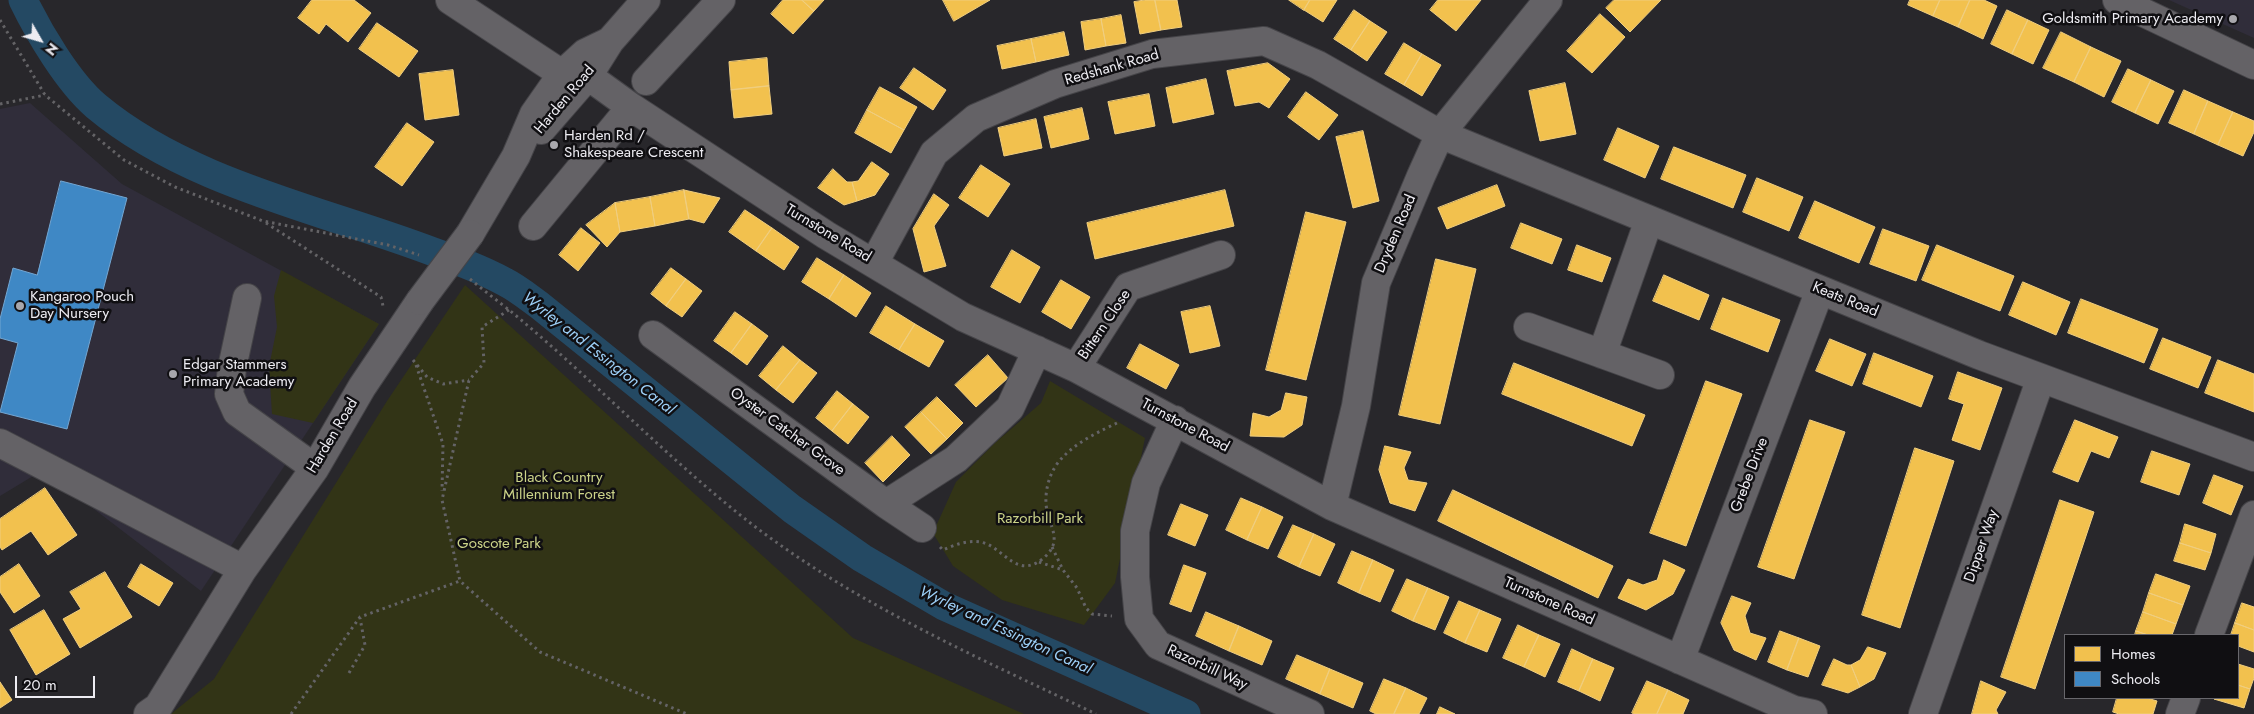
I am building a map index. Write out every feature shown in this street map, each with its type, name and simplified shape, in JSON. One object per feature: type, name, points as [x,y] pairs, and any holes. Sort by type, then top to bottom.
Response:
[{"type":"street","name":"Turnstone Road","points":[[450,0],[631,107],[826,235],[963,317],[1076,368],[1332,506],[1794,710],[1813,714]]},
{"type":"street","name":"Harden Road","points":[[148,714],[158,708],[243,569],[315,468],[362,387],[420,302],[470,234],[516,156],[576,75],[610,41],[646,0]]},
{"type":"street","points":[[646,81],[689,18],[721,0]]},
{"type":"street","name":"Dryden Road","points":[[1332,506],[1356,406],[1376,283],[1440,134],[1548,0]]},
{"type":"street","points":[[2117,0],[2254,65]]},
{"type":"street","name":"Redshank Road","points":[[874,262],[934,153],[976,118],[1055,84],[1152,54],[1264,42],[1318,65],[1440,134]]},
{"type":"street","points":[[533,226],[631,107]]},
{"type":"street","name":"Keats Road","points":[[1440,134],[1979,355],[2254,457]]},
{"type":"street","points":[[1602,354],[1649,220]]},
{"type":"street","name":"Bittern Close","points":[[1076,368],[1128,287],[1221,255]]},
{"type":"street","name":"Grebe Drive","points":[[1680,660],[1820,290]]},
{"type":"street","points":[[247,298],[232,368],[229,394],[238,412],[315,468]]},
{"type":"street","points":[[1528,326],[1660,375]]},
{"type":"street","name":"Oyster Catcher Grove","points":[[653,334],[886,504],[922,528]]},
{"type":"street","points":[[886,504],[956,459],[1010,408],[1037,350]]},
{"type":"street","name":"Dipper Way","points":[[1923,714],[2041,378]]},
{"type":"street","points":[[1138,618],[1135,577],[1135,530],[1146,483],[1175,420]]},
{"type":"street","points":[[0,443],[243,569]]},
{"type":"street","points":[[2209,634],[2254,515]]},
{"type":"street","name":"Razorbill Way","points":[[1138,618],[1158,645],[1310,714]]},
{"type":"street","points":[[2180,714],[2186,699]]},
{"type":"path","points":[[0,20],[45,95],[124,160],[175,187],[263,221],[388,246],[426,258]]},
{"type":"path","points":[[0,104],[45,95]]},
{"type":"path","points":[[263,221],[382,297],[391,345],[415,362],[427,378],[443,384],[470,380]]},
{"type":"path","points":[[468,278],[527,324],[654,442],[742,516],[838,583],[932,636],[1096,714]]},
{"type":"path","points":[[442,500],[470,380],[484,363],[482,328],[509,310]]},
{"type":"path","points":[[415,362],[443,444],[442,500],[460,581],[540,652],[687,714]]},
{"type":"path","points":[[922,528],[943,550],[956,544],[972,542],[987,544],[1009,561],[1018,565],[1038,562],[1052,546],[1054,536],[1046,505],[1047,486],[1057,464],[1062,457],[1079,444],[1148,406]]},
{"type":"path","points":[[1052,546],[1063,570],[1077,588],[1086,608],[1092,614],[1138,618]]},
{"type":"path","points":[[1038,562],[1063,570]]},
{"type":"path","points":[[291,714],[360,618],[460,581]]},
{"type":"path","points":[[349,673],[365,645],[360,618]]},
{"type":"shaded area","name":"Goldsmith Primary Academy","points":[[2169,0],[2254,0],[2254,38]]},
{"type":"shaded area","name":"Edgar Stammers Primary Academy","points":[[30,103],[122,184],[379,324],[201,591],[43,470],[0,496],[0,109]]},
{"type":"green space","points":[[281,270],[379,324],[313,423],[272,414],[269,367],[277,327],[274,296]]},
{"type":"green space","name":"Goscote Park","points":[[465,285],[853,638],[1024,714],[171,714],[214,679],[387,401]]},
{"type":"green space","name":"Razorbill Park","points":[[1050,381],[1145,438],[1115,583],[1084,625],[1002,600],[953,566],[933,533],[956,482],[995,443],[1041,403]]},
{"type":"building: Homes","points":[[312,0],[354,0],[371,13],[348,42],[326,24],[319,34],[298,18]]},
{"type":"building: Homes","points":[[783,0],[802,0],[814,11],[793,34],[771,14]]},
{"type":"building: Homes","points":[[802,0],[824,0],[814,11]]},
{"type":"building: Homes","points":[[943,0],[990,0],[954,21]]},
{"type":"building: Homes","points":[[1155,0],[1161,30],[1140,34],[1134,2]]},
{"type":"building: Homes","points":[[1155,0],[1177,0],[1182,27],[1161,30]]},
{"type":"building: Homes","points":[[1289,0],[1310,0],[1304,10]]},
{"type":"building: Homes","points":[[1310,0],[1337,0],[1323,22],[1304,10]]},
{"type":"building: Homes","points":[[1438,0],[1481,0],[1456,31],[1430,10]]},
{"type":"building: Homes","points":[[1614,0],[1661,0],[1630,32],[1606,8]]},
{"type":"building: Homes","points":[[1910,0],[1940,0],[1933,16],[1908,5]]},
{"type":"building: Homes","points":[[1940,0],[1970,0],[1958,27],[1933,16]]},
{"type":"building: Homes","points":[[1970,0],[1984,0],[1997,6],[1983,39],[1958,27]]},
{"type":"building: Homes","points":[[1354,10],[1370,21],[1351,50],[1334,39]]},
{"type":"building: Homes","points":[[2007,10],[2028,20],[2012,54],[1991,44]]},
{"type":"building: Homes","points":[[1600,14],[1625,37],[1592,73],[1567,51]]},
{"type":"building: Homes","points":[[1121,15],[1126,43],[1106,46],[1101,19]]},
{"type":"building: Homes","points":[[1101,19],[1106,46],[1085,50],[1081,22]]},
{"type":"building: Homes","points":[[2028,20],[2049,30],[2033,64],[2012,54]]},
{"type":"building: Homes","points":[[1370,21],[1387,32],[1367,61],[1351,50]]},
{"type":"building: Homes","points":[[377,23],[418,51],[399,77],[359,49]]},
{"type":"building: Homes","points":[[1064,32],[1069,55],[1036,62],[1031,39]]},
{"type":"building: Homes","points":[[2061,32],[2091,47],[2074,82],[2043,68]]},
{"type":"building: Homes","points":[[1031,39],[1036,62],[1002,69],[997,46]]},
{"type":"building: Homes","points":[[1404,43],[1422,54],[1404,85],[1385,74]]},
{"type":"building: Homes","points":[[2091,47],[2121,61],[2104,97],[2074,82]]},
{"type":"building: Homes","points":[[1422,54],[1441,65],[1422,96],[1404,85]]},
{"type":"building: Homes","points":[[767,58],[769,86],[731,90],[729,62]]},
{"type":"building: Homes","points":[[1268,63],[1290,79],[1269,108],[1259,102],[1235,106],[1227,71]]},
{"type":"building: Homes","points":[[914,68],[946,90],[933,110],[900,88]]},
{"type":"building: Homes","points":[[2128,69],[2151,80],[2135,113],[2112,102]]},
{"type":"building: Homes","points":[[453,70],[459,115],[425,120],[419,74]]},
{"type":"building: Homes","points":[[1206,79],[1214,114],[1173,123],[1166,88]]},
{"type":"building: Homes","points":[[2151,80],[2174,91],[2158,124],[2135,113]]},
{"type":"building: Homes","points":[[1565,83],[1576,134],[1540,141],[1529,91]]},
{"type":"building: Homes","points":[[769,86],[772,114],[734,118],[731,90]]},
{"type":"building: Homes","points":[[880,87],[917,107],[904,130],[867,110]]},
{"type":"building: Homes","points":[[2184,90],[2208,101],[2194,134],[2169,123]]},
{"type":"building: Homes","points":[[1306,92],[1338,115],[1319,140],[1288,117]]},
{"type":"building: Homes","points":[[1149,94],[1155,126],[1115,134],[1108,102]]},
{"type":"building: Homes","points":[[2208,101],[2233,112],[2218,145],[2194,134]]},
{"type":"building: Homes","points":[[1082,108],[1089,139],[1051,148],[1044,117]]},
{"type":"building: Homes","points":[[867,110],[904,130],[891,153],[855,133]]},
{"type":"building: Homes","points":[[2233,112],[2254,121],[2254,132],[2243,156],[2218,145]]},
{"type":"building: Homes","points":[[1036,119],[1042,148],[1004,156],[998,128]]},
{"type":"building: Homes","points":[[407,123],[434,142],[402,186],[375,167]]},
{"type":"building: Homes","points":[[1618,128],[1659,146],[1645,178],[1604,160]]},
{"type":"building: Homes","points":[[1363,131],[1379,201],[1353,208],[1336,137]]},
{"type":"building: Homes","points":[[1674,147],[1746,175],[1733,208],[1661,179]]},
{"type":"building: Homes","points":[[872,162],[889,174],[875,195],[857,201],[852,182],[858,181]]},
{"type":"building: Homes","points":[[981,165],[1010,184],[988,217],[959,198]]},
{"type":"building: Homes","points":[[833,169],[847,182],[852,182],[857,201],[844,205],[818,188]]},
{"type":"building: Homes","points":[[1757,178],[1803,197],[1789,231],[1743,212]]},
{"type":"building: Homes","points":[[1497,185],[1505,206],[1447,229],[1438,208]]},
{"type":"building: Homes","points":[[684,190],[720,198],[704,223],[689,219]]},
{"type":"building: Homes","points":[[684,190],[689,219],[655,226],[650,197]]},
{"type":"building: Homes","points":[[1225,190],[1234,226],[1095,259],[1087,223]]},
{"type":"building: Homes","points":[[934,194],[949,205],[934,226],[946,266],[924,272],[913,229]]},
{"type":"building: Homes","points":[[650,197],[655,226],[620,232],[615,203]]},
{"type":"building: Homes","points":[[1815,201],[1875,227],[1859,263],[1799,238]]},
{"type":"building: Homes","points":[[615,203],[620,232],[607,247],[586,225]]},
{"type":"building: Homes","points":[[745,210],[772,228],[756,251],[729,232]]},
{"type":"building: Homes","points":[[1306,212],[1346,222],[1306,380],[1266,370]]},
{"type":"building: Homes","points":[[1521,223],[1562,239],[1552,264],[1511,248]]},
{"type":"building: Homes","points":[[581,228],[600,243],[578,271],[559,255]]},
{"type":"building: Homes","points":[[772,228],[799,247],[784,270],[756,251]]},
{"type":"building: Homes","points":[[1883,229],[1929,246],[1916,281],[1870,264]]},
{"type":"building: Homes","points":[[1577,245],[1611,258],[1602,282],[1568,270]]},
{"type":"building: Homes","points":[[1937,245],[2014,276],[2000,311],[1922,280]]},
{"type":"building: Homes","points":[[1012,250],[1040,267],[1020,303],[991,287]]},
{"type":"building: Homes","points":[[817,258],[844,275],[829,299],[802,282]]},
{"type":"building: Homes","points":[[1436,259],[1476,269],[1440,424],[1399,415]]},
{"type":"building: Homes","points":[[671,268],[686,279],[666,306],[651,294]]},
{"type":"building: Homes","points":[[844,275],[871,293],[856,317],[829,299]]},
{"type":"building: Homes","points":[[1664,275],[1709,295],[1699,320],[1653,301]]},
{"type":"building: Homes","points":[[686,279],[702,291],[682,317],[666,306]]},
{"type":"building: Homes","points":[[1061,280],[1090,297],[1071,329],[1042,312]]},
{"type":"building: Homes","points":[[2023,282],[2070,302],[2056,335],[2009,315]]},
{"type":"building: Homes","points":[[1723,298],[1780,320],[1768,352],[1711,329]]},
{"type":"building: Homes","points":[[2081,299],[2158,329],[2144,363],[2068,333]]},
{"type":"building: Homes","points":[[886,306],[915,324],[899,350],[870,333]]},
{"type":"building: Homes","points":[[1210,306],[1220,346],[1190,353],[1181,312]]},
{"type":"building: Homes","points":[[735,312],[752,324],[731,353],[714,341]]},
{"type":"building: Homes","points":[[752,324],[768,336],[747,365],[731,353]]},
{"type":"building: Homes","points":[[915,324],[944,341],[929,367],[899,350]]},
{"type":"building: Homes","points":[[2163,338],[2211,357],[2198,388],[2150,369]]},
{"type":"building: Homes","points":[[1830,339],[1866,354],[1852,386],[1816,371]]},
{"type":"building: Homes","points":[[1140,344],[1179,365],[1166,389],[1127,368]]},
{"type":"building: Homes","points":[[783,346],[800,360],[776,390],[759,376]]},
{"type":"building: Homes","points":[[1874,353],[1933,376],[1921,407],[1863,384]]},
{"type":"building: Homes","points":[[988,355],[1008,378],[976,407],[955,385]]},
{"type":"building: Homes","points":[[800,360],[817,373],[793,403],[776,390]]},
{"type":"building: Homes","points":[[2218,360],[2254,374],[2254,412],[2205,393]]},
{"type":"building: Homes","points":[[1514,363],[1645,415],[1632,446],[1502,394]]},
{"type":"building: Homes","points":[[1958,372],[2002,388],[1980,450],[1952,440],[1964,404],[1949,399]]},
{"type":"building: Homes","points":[[1706,381],[1742,394],[1686,546],[1650,533]]},
{"type":"building: Homes","points":[[837,391],[853,404],[832,431],[816,418]]},
{"type":"building: Homes","points":[[1286,393],[1307,397],[1302,425],[1284,437],[1250,436],[1253,413],[1269,417],[1281,410]]},
{"type":"building: Homes","points":[[937,397],[963,423],[947,439],[921,412]]},
{"type":"building: Homes","points":[[853,404],[869,417],[848,444],[832,431]]},
{"type":"building: Homes","points":[[921,412],[947,439],[931,454],[905,427]]},
{"type":"building: Homes","points":[[1810,420],[1845,432],[1794,579],[1758,567]]},
{"type":"building: Homes","points":[[2075,420],[2118,437],[2109,458],[2091,451],[2078,482],[2053,472]]},
{"type":"building: Homes","points":[[892,436],[910,455],[883,482],[865,463]]},
{"type":"building: Homes","points":[[1385,446],[1411,452],[1404,468],[1408,480],[1427,483],[1415,511],[1390,503],[1379,470]]},
{"type":"building: Homes","points":[[1915,448],[1954,461],[1900,628],[1862,615]]},
{"type":"building: Homes","points":[[2152,451],[2190,464],[2179,495],[2141,482]]},
{"type":"building: Homes","points":[[2214,475],[2243,486],[2231,515],[2203,503]]},
{"type":"building: Homes","points":[[45,488],[77,535],[48,555],[31,531],[2,550],[0,547],[0,519]]},
{"type":"building: Homes","points":[[1453,490],[1613,566],[1598,598],[1438,521]]},
{"type":"building: Homes","points":[[1241,498],[1262,507],[1247,540],[1226,530]]},
{"type":"building: Homes","points":[[2060,500],[2094,512],[2035,689],[2001,677]]},
{"type":"building: Homes","points":[[1181,504],[1208,515],[1195,546],[1168,535]]},
{"type":"building: Homes","points":[[1262,507],[1283,517],[1268,549],[1247,540]]},
{"type":"building: Homes","points":[[2185,524],[2216,534],[2211,553],[2180,543]]},
{"type":"building: Homes","points":[[1293,525],[1314,534],[1299,567],[1278,557]]},
{"type":"building: Homes","points":[[1314,534],[1335,544],[1320,576],[1299,567]]},
{"type":"building: Homes","points":[[2180,543],[2211,553],[2205,570],[2174,561]]},
{"type":"building: Homes","points":[[1352,551],[1373,560],[1359,593],[1338,583]]},
{"type":"building: Homes","points":[[1373,560],[1394,570],[1380,602],[1359,593]]},
{"type":"building: Homes","points":[[1664,560],[1685,570],[1673,594],[1646,610],[1618,598],[1628,579],[1643,585],[1657,580]]},
{"type":"building: Homes","points":[[19,564],[40,596],[14,613],[0,592],[0,577]]},
{"type":"building: Homes","points":[[141,564],[173,583],[159,606],[128,587]]},
{"type":"building: Homes","points":[[1184,565],[1206,573],[1191,612],[1170,604]]},
{"type":"building: Homes","points":[[105,572],[132,617],[80,648],[63,619],[81,609],[70,592]]},
{"type":"building: Homes","points":[[2156,574],[2190,586],[2183,605],[2149,593]]},
{"type":"building: Homes","points":[[1407,579],[1428,588],[1413,621],[1392,611]]},
{"type":"building: Homes","points":[[1428,588],[1449,597],[1435,630],[1413,621]]},
{"type":"building: Homes","points":[[2149,593],[2183,605],[2176,624],[2143,612]]},
{"type":"building: Homes","points":[[1732,596],[1751,603],[1745,616],[1750,633],[1766,638],[1756,660],[1734,650],[1721,623]]},
{"type":"building: Homes","points":[[1459,601],[1480,610],[1465,643],[1444,633]]},
{"type":"building: Homes","points":[[2242,603],[2254,607],[2254,630],[2235,623]]},
{"type":"building: Homes","points":[[44,610],[70,654],[36,675],[10,630]]},
{"type":"building: Homes","points":[[1480,610],[1501,619],[1487,652],[1465,643]]},
{"type":"building: Homes","points":[[1206,612],[1239,626],[1229,651],[1196,636]]},
{"type":"building: Homes","points":[[2143,612],[2176,624],[2172,634],[2145,634],[2136,631]]},
{"type":"building: Homes","points":[[2235,623],[2254,630],[2254,652],[2239,646],[2239,634],[2231,634]]},
{"type":"building: Homes","points":[[1518,625],[1539,635],[1524,667],[1503,658]]},
{"type":"building: Homes","points":[[1239,626],[1272,641],[1262,665],[1229,651]]},
{"type":"building: Homes","points":[[1780,631],[1799,638],[1787,670],[1768,662]]},
{"type":"building: Homes","points":[[1539,635],[1560,644],[1545,677],[1524,667]]},
{"type":"building: Homes","points":[[1799,638],[1820,646],[1808,677],[1787,670]]},
{"type":"building: Homes","points":[[1868,647],[1886,653],[1874,679],[1860,687],[1851,665],[1860,660]]},
{"type":"building: Homes","points":[[1572,649],[1593,659],[1579,691],[1558,682]]},
{"type":"building: Homes","points":[[1297,655],[1330,669],[1320,694],[1286,679]]},
{"type":"building: Homes","points":[[1593,659],[1614,668],[1600,701],[1579,691]]},
{"type":"building: Homes","points":[[1834,659],[1851,665],[1860,687],[1848,693],[1822,685]]},
{"type":"building: Homes","points":[[2239,664],[2254,669],[2254,678],[2250,689],[2239,685]]},
{"type":"building: Homes","points":[[1330,669],[1363,683],[1353,708],[1320,694]]},
{"type":"building: Homes","points":[[1384,679],[1406,688],[1394,714],[1376,714],[1370,711]]},
{"type":"building: Homes","points":[[1647,681],[1668,690],[1657,714],[1634,714],[1632,713]]},
{"type":"building: Homes","points":[[1981,681],[2006,692],[1996,710],[1998,714],[1972,714]]},
{"type":"building: Homes","points":[[0,682],[12,700],[0,708]]},
{"type":"building: Homes","points":[[2239,685],[2250,689],[2244,708],[2214,699],[2239,699]]},
{"type":"building: Homes","points":[[1406,688],[1427,698],[1419,714],[1394,714]]},
{"type":"building: Homes","points":[[1668,690],[1689,700],[1683,714],[1657,714]]},
{"type":"building: Homes","points":[[2117,699],[2150,699],[2157,701],[2153,714],[2119,714],[2113,712]]},
{"type":"building: Homes","points":[[1440,707],[1455,714],[1437,714]]},
{"type":"building: Schools","points":[[61,181],[127,198],[67,429],[0,412],[18,343],[0,338],[0,319],[13,268],[37,275]]},
{"type":"waterway","name":"Wyrley and Essington Canal","points":[[23,0],[46,42],[75,84],[96,106],[132,133],[213,175],[256,192],[450,258],[509,284],[539,305],[792,509],[862,558],[944,606],[1186,714]]},
{"type":"place","name":"Goldsmith Primary Academy","points":[[2233,19]]},
{"type":"place","name":"Harden Rd / Shakespeare Crescent","points":[[554,145]]},
{"type":"place","name":"Kangaroo Pouch Day Nursery","points":[[20,306]]},
{"type":"place","name":"Edgar Stammers Primary Academy","points":[[173,374]]},
{"type":"park label","name":"Black Country Millennium Forest","points":[[559,486]]}]
